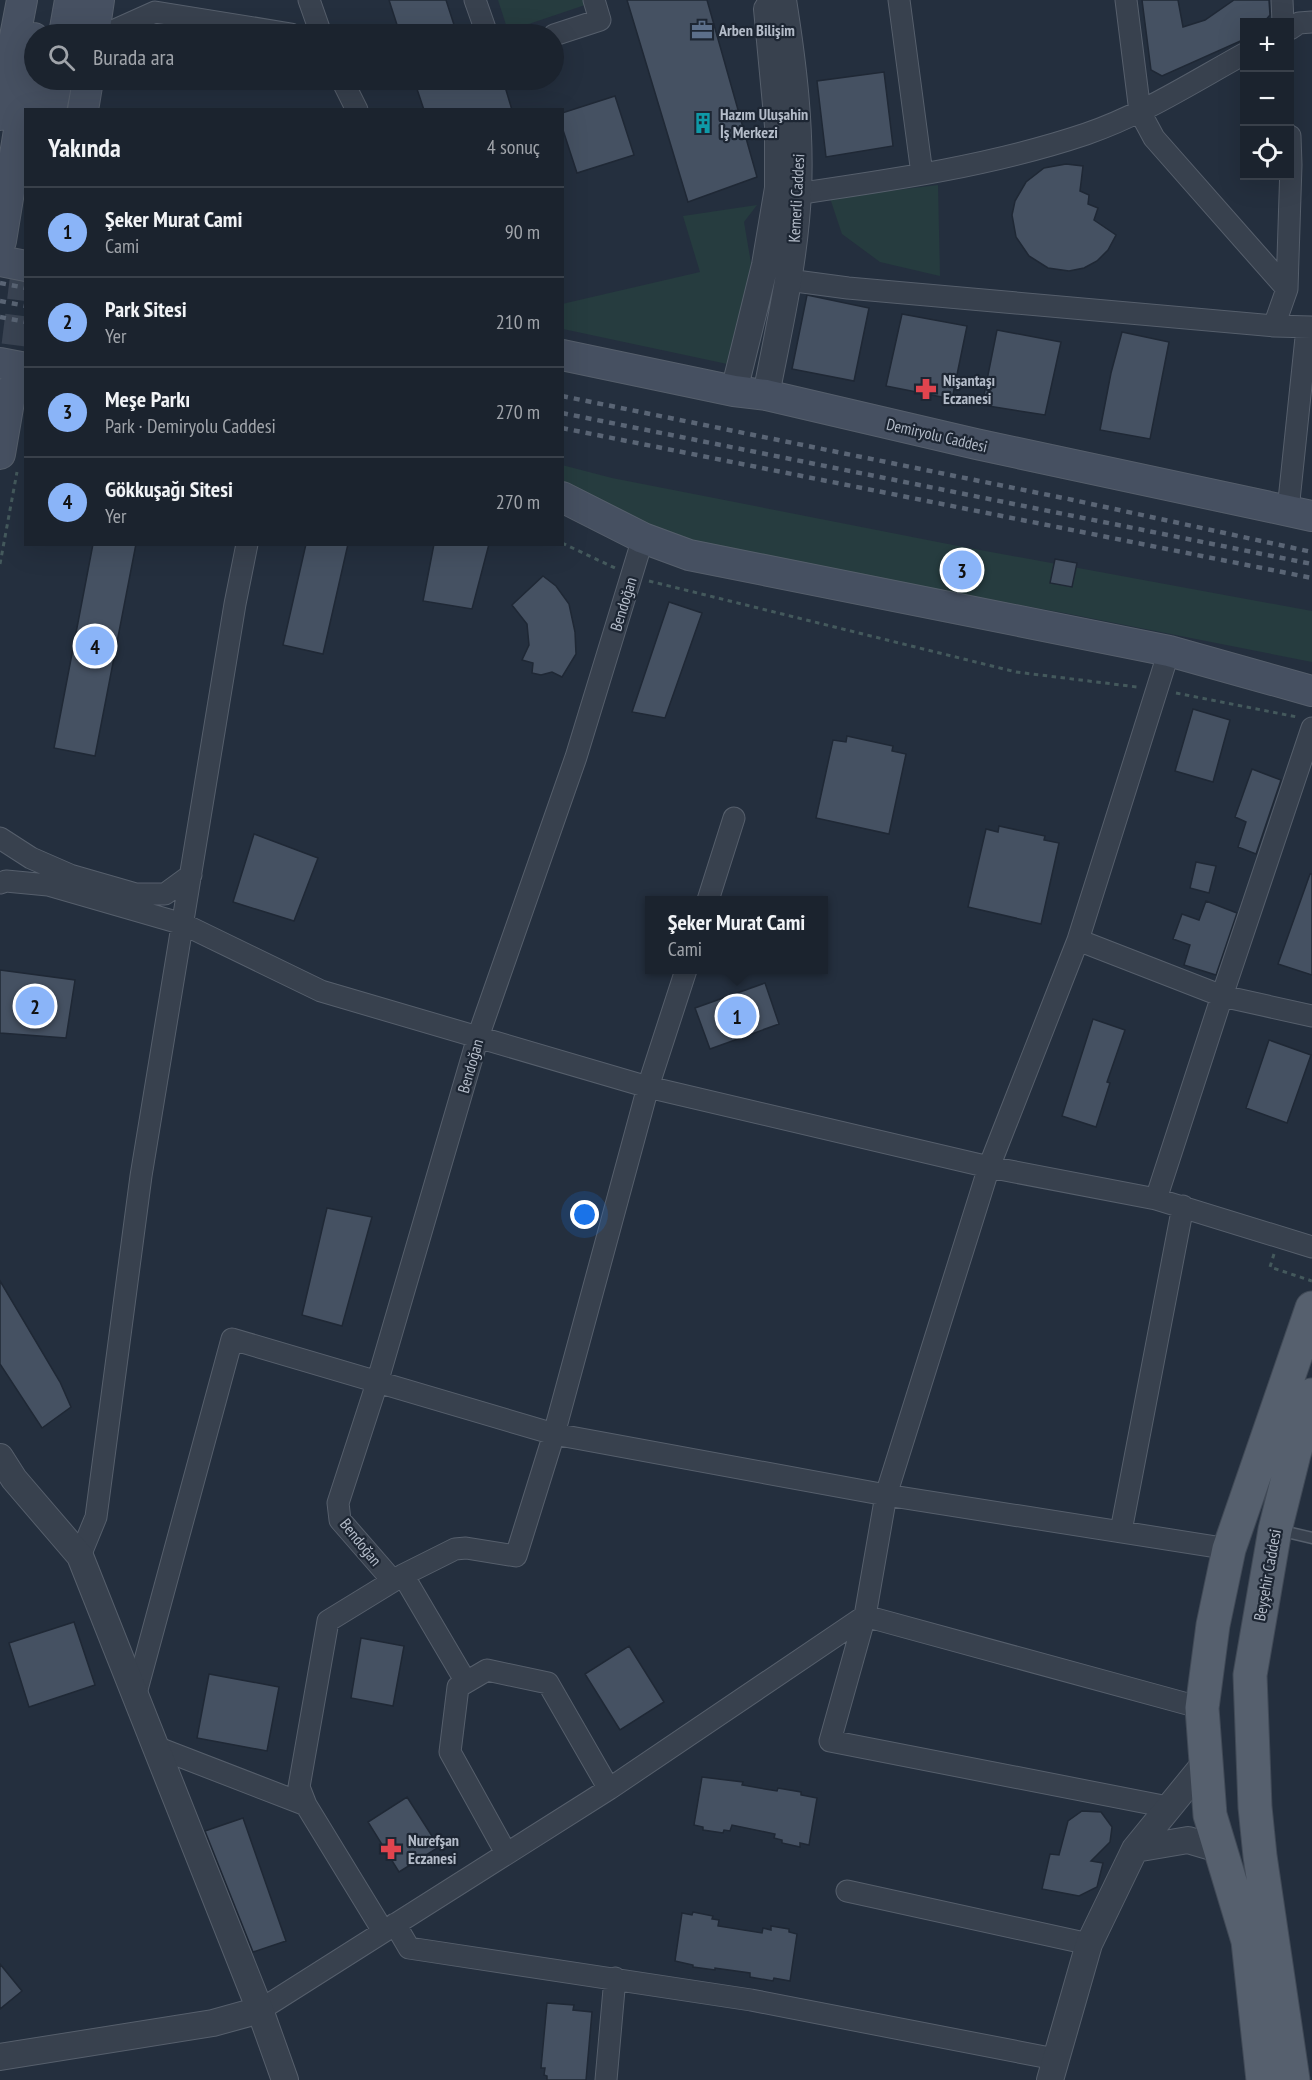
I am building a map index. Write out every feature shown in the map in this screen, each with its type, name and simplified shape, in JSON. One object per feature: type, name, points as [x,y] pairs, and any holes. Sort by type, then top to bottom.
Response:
[{"type":"main road","points":[[0,115],[22,0]]},
{"type":"main road","points":[[37,24],[41,0]]},
{"type":"main road","points":[[66,24],[70,0]]},
{"type":"main road","points":[[95,24],[99,0]]},
{"type":"main road","points":[[24,265],[1,251],[26,90]]},
{"type":"main road","points":[[51,108],[55,90]]},
{"type":"main road","points":[[83,108],[86,90]]},
{"type":"main road","name":"Demiryolu Caddesi","points":[[564,355],[734,392],[766,395],[976,444],[1300,513]]},
{"type":"main road","points":[[10,458],[12,374]]},
{"type":"main road","points":[[564,498],[643,538],[689,555],[1169,651],[1308,712]]},
{"type":"main road","points":[[1263,2080],[1248,1941],[1210,1815],[1202,1708],[1213,1625],[1230,1549],[1312,1308]]},
{"type":"main road","name":"Beyşehir Caddesi","points":[[1255,1807],[1250,1675],[1275,1530],[1312,1395]]},
{"type":"main road","points":[[1206,1762],[1232,1755],[1253,1759]]},
{"type":"main road","points":[[1210,1815],[1234,1814],[1255,1807],[1260,1856],[1293,2080]]},
{"type":"street","points":[[309,0],[317,24]]},
{"type":"street","points":[[475,0],[483,24]]},
{"type":"street","points":[[564,32],[600,20],[594,0]]},
{"type":"street","name":"Kemerli Caddesi","points":[[766,0],[787,195],[788,280],[766,395]]},
{"type":"street","name":"Kemerli Caddesi","points":[[734,392],[765,265],[799,154],[795,92],[783,0]]},
{"type":"street","points":[[899,0],[922,174]]},
{"type":"street","points":[[1126,0],[1140,112],[1155,138],[1287,289]]},
{"type":"street","points":[[1282,0],[1283,18]]},
{"type":"street","points":[[128,24],[155,12],[229,24]]},
{"type":"street","points":[[1294,26],[1299,23],[1312,22]]},
{"type":"street","points":[[787,195],[970,165],[1086,134],[1140,112],[1240,57]]},
{"type":"street","points":[[347,90],[356,108]]},
{"type":"street","points":[[1274,326],[1287,289],[1291,180]]},
{"type":"street","points":[[788,280],[848,288],[1274,326],[1310,327],[1300,513]]},
{"type":"street","name":"Bendoğan","points":[[466,1682],[398,1578],[340,1520],[338,1503],[377,1383],[478,1037],[576,757],[643,538]]},
{"type":"street","points":[[80,1556],[96,1516],[141,1176],[235,604],[247,546]]},
{"type":"street","points":[[1168,1807],[830,1741],[865,1616],[886,1495],[989,1167],[1078,940],[1169,651]]},
{"type":"street","points":[[1156,1199],[1222,996],[1308,712]]},
{"type":"street","points":[[709,896],[734,818]]},
{"type":"street","points":[[0,838],[31,858],[70,875],[136,894],[165,894],[191,875]]},
{"type":"street","points":[[149,915],[172,909],[183,895],[191,875]]},
{"type":"street","points":[[0,883],[6,881],[48,885],[183,924],[321,991],[648,1087],[989,1167],[1156,1199],[1312,1247]]},
{"type":"street","points":[[1078,940],[1222,996],[1312,1016]]},
{"type":"street","points":[[684,974],[648,1087],[554,1434],[516,1556],[466,1548],[455,1549],[398,1578],[328,1621],[299,1787],[306,1805],[389,1927],[409,1948],[752,2000],[1053,2069],[1089,1944],[1135,1849],[1206,1762]]},
{"type":"street","points":[[1120,1531],[1183,1206]]},
{"type":"street","points":[[135,1697],[232,1339],[554,1434],[886,1495],[1230,1549]]},
{"type":"street","points":[[0,1457],[14,1479],[80,1556],[260,2010],[285,2080]]},
{"type":"street","points":[[0,2057],[213,2023],[260,2010],[609,1789],[865,1616],[1202,1708]]},
{"type":"street","points":[[506,1853],[450,1752],[458,1687],[466,1682],[486,1670],[548,1683],[609,1789]]},
{"type":"street","points":[[156,1747],[306,1805]]},
{"type":"street","points":[[1135,1849],[1210,1815]]},
{"type":"street","points":[[1135,1849],[1188,1840],[1222,1850]]},
{"type":"street","points":[[847,1891],[1089,1944]]},
{"type":"street","points":[[606,2080],[615,1978]]},
{"type":"lane","points":[[1275,1530],[1312,1538]]},
{"type":"path","points":[[0,564],[10,458]]},
{"type":"path","points":[[564,544],[631,576],[1016,672],[1157,689],[1308,712]]},
{"type":"path","points":[[1279,1237],[1270,1267],[1312,1281]]},
{"type":"green space","points":[[498,0],[583,0],[585,5],[529,24],[506,24]]},
{"type":"green space","points":[[938,185],[940,276],[880,262],[842,234],[830,198]]},
{"type":"green space","points":[[757,205],[744,222],[751,263],[732,365],[564,329],[564,304],[700,272],[683,216]]},
{"type":"green space","points":[[564,466],[612,478],[953,545],[1312,611],[1312,662],[1064,613],[699,546],[564,490]]},
{"type":"building","points":[[389,0],[446,0],[454,24],[397,24]]},
{"type":"building","name":"Hazım Uluşahin İş Merkezi","points":[[627,0],[707,0],[757,177],[688,202]]},
{"type":"building","points":[[1142,0],[1178,0],[1183,27],[1205,20],[1234,0],[1269,0],[1270,15],[1267,18],[1240,18],[1240,41],[1162,76],[1151,70]]},
{"type":"building","points":[[884,72],[893,146],[826,157],[817,81]]},
{"type":"building","points":[[417,90],[506,90],[511,108],[423,108]]},
{"type":"building","points":[[615,96],[634,155],[577,173],[564,133],[564,112]]},
{"type":"building","points":[[1066,164],[1083,166],[1080,191],[1089,195],[1088,204],[1098,208],[1094,220],[1116,235],[1108,250],[1097,261],[1084,268],[1069,271],[1048,268],[1029,256],[1016,237],[1012,215],[1015,201],[1026,182],[1044,168]]},
{"type":"building","points":[[807,295],[869,308],[854,381],[792,369]]},
{"type":"building","points":[[902,314],[967,326],[952,399],[886,386]]},
{"type":"building","points":[[997,330],[1061,342],[1045,415],[982,405]]},
{"type":"building","points":[[1122,332],[1169,342],[1150,439],[1100,430]]},
{"type":"building","points":[[93,546],[136,546],[95,756],[54,748]]},
{"type":"building","points":[[306,546],[348,546],[323,654],[283,645]]},
{"type":"building","points":[[434,546],[488,546],[472,609],[423,601]]},
{"type":"building","points":[[1055,559],[1077,563],[1072,587],[1050,583]]},
{"type":"building","points":[[543,576],[556,586],[569,604],[575,632],[576,654],[562,677],[552,672],[541,675],[532,673],[533,663],[522,660],[529,645],[527,624],[512,605]]},
{"type":"building","points":[[669,602],[702,613],[665,718],[632,712]]},
{"type":"building","points":[[1193,709],[1230,720],[1213,782],[1175,771]]},
{"type":"building","points":[[847,736],[893,746],[892,751],[906,754],[889,834],[816,818],[833,740],[846,742]]},
{"type":"building","points":[[1252,769],[1281,780],[1256,854],[1238,847],[1246,822],[1235,817]]},
{"type":"building","points":[[999,826],[1045,836],[1044,840],[1059,843],[1041,924],[968,907],[986,829],[998,832]]},
{"type":"building","points":[[254,834],[318,858],[294,921],[233,902]]},
{"type":"building","points":[[1196,862],[1216,866],[1209,893],[1190,888]]},
{"type":"building","points":[[1310,874],[1312,874],[1312,975],[1278,964]]},
{"type":"building","points":[[1206,901],[1237,913],[1216,975],[1184,965],[1190,945],[1173,939],[1182,914],[1199,920]]},
{"type":"building","points":[[0,970],[75,980],[66,1038],[0,1033]]},
{"type":"building","points":[[765,983],[779,1024],[710,1049],[695,1008]]},
{"type":"building","points":[[1093,1019],[1125,1030],[1107,1082],[1110,1083],[1096,1127],[1062,1116]]},
{"type":"building","points":[[1269,1040],[1311,1055],[1287,1123],[1246,1108]]},
{"type":"building","points":[[327,1208],[372,1217],[342,1326],[302,1315]]},
{"type":"building","points":[[0,1281],[60,1382],[71,1407],[42,1428],[0,1364]]},
{"type":"building","points":[[74,1622],[95,1685],[29,1707],[9,1643]]},
{"type":"building","points":[[361,1638],[404,1646],[393,1706],[351,1698]]},
{"type":"building","points":[[629,1646],[664,1702],[620,1730],[585,1674]]},
{"type":"building","points":[[209,1674],[279,1687],[267,1751],[197,1738]]},
{"type":"building","points":[[702,1777],[743,1782],[742,1785],[777,1791],[778,1788],[801,1792],[801,1795],[817,1798],[809,1845],[800,1843],[800,1847],[782,1843],[782,1840],[774,1838],[775,1834],[732,1825],[730,1831],[724,1830],[723,1833],[703,1830],[703,1827],[694,1825]]},
{"type":"building","points":[[407,1797],[439,1847],[399,1872],[368,1822]]},
{"type":"building","points":[[1082,1811],[1101,1812],[1112,1827],[1110,1842],[1091,1861],[1103,1863],[1097,1887],[1079,1896],[1042,1889],[1050,1854],[1059,1855],[1068,1821]]},
{"type":"building","points":[[243,1818],[286,1941],[253,1952],[205,1831]]},
{"type":"building","points":[[693,1912],[713,1916],[712,1919],[719,1920],[718,1926],[762,1933],[763,1928],[771,1930],[771,1926],[789,1929],[789,1932],[797,1934],[790,1981],[750,1977],[750,1973],[693,1967],[693,1965],[675,1961],[682,1913],[692,1915]]},
{"type":"building","points":[[0,1964],[22,1991],[0,2009]]},
{"type":"building","points":[[547,2003],[574,2005],[573,2010],[592,2012],[586,2080],[547,2080],[547,2076],[544,2075],[545,2068],[541,2068]]},
{"type":"tunnel","points":[[11,390],[24,285]]},
{"type":"railway","points":[[0,283],[24,288]]},
{"type":"railway","points":[[0,301],[24,306]]},
{"type":"railway","points":[[0,317],[24,322]]},
{"type":"railway","points":[[564,396],[1073,500],[1312,552]]},
{"type":"railway","points":[[564,413],[1312,564]]},
{"type":"railway","points":[[564,428],[1312,578]]},
{"type":"place","name":"Arben Bilişim","points":[[702,30]]},
{"type":"place","name":"Hazım Uluşahin İş Merkezi","points":[[703,123]]},
{"type":"place","name":"Nişantaşı Eczanesi","points":[[926,389]]},
{"type":"place","name":"Meşe Parkı","points":[[962,570]]},
{"type":"place","name":"Gökkuşağı Sitesi","points":[[95,646]]},
{"type":"place","name":"Park Sitesi","points":[[35,1006]]},
{"type":"place","name":"Şeker Murat Cami","points":[[737,1016]]},
{"type":"place","name":"Nurefşan Eczanesi","points":[[391,1849]]}]
